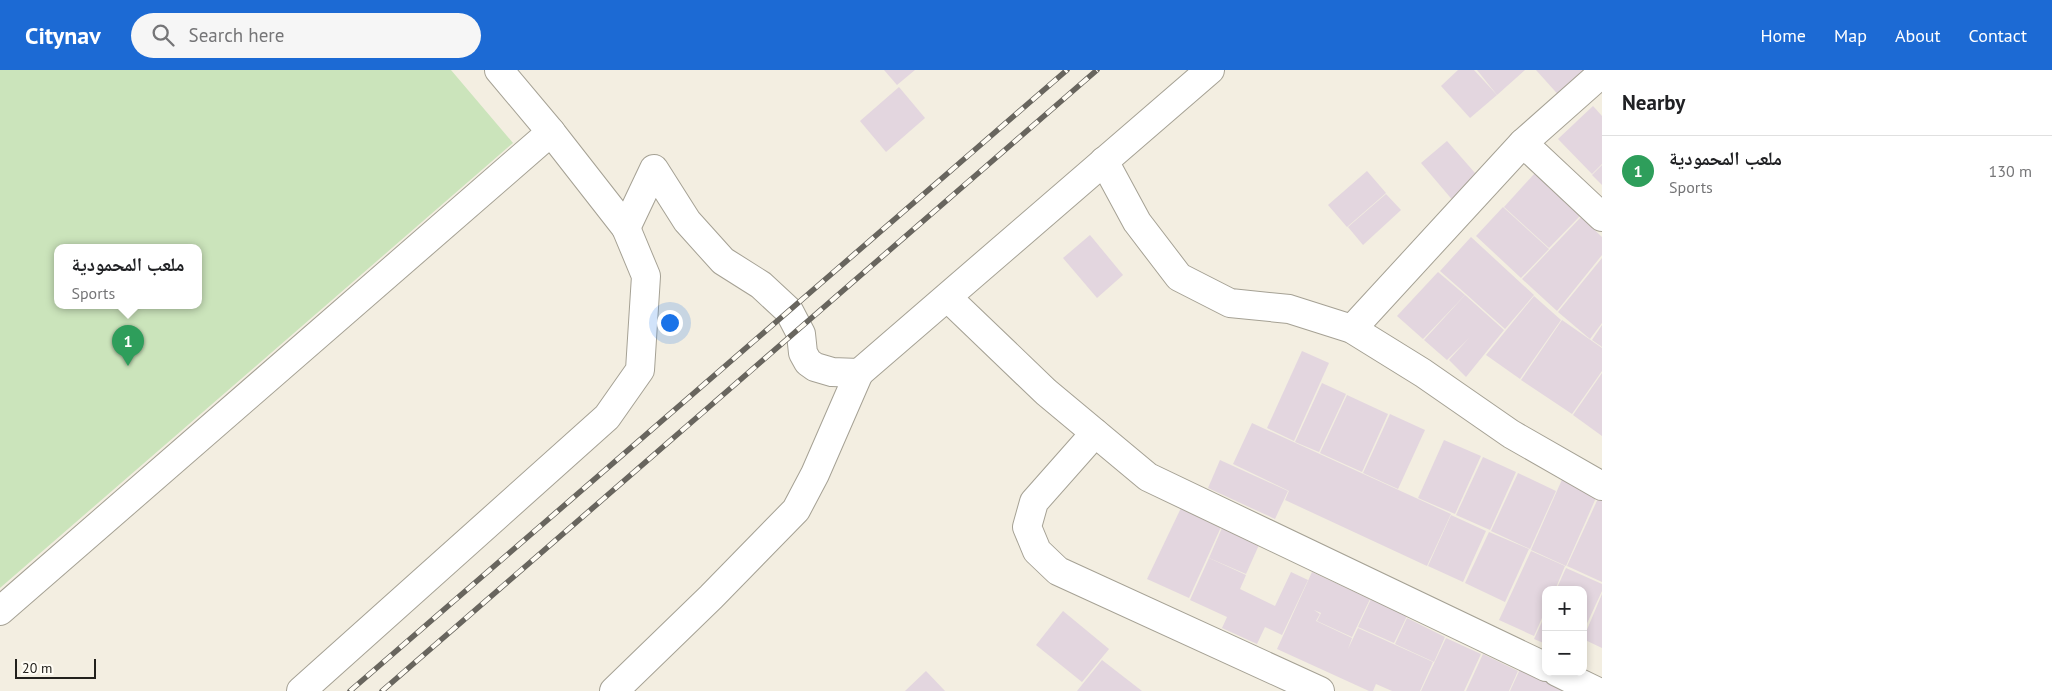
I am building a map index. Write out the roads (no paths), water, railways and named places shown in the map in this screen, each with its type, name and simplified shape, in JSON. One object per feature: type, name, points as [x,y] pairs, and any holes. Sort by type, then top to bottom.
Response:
[{"type":"street","points":[[302,691],[607,417],[640,370],[646,276],[626,228],[551,132],[498,70]]},
{"type":"street","points":[[614,691],[711,598],[796,510],[815,474],[859,373],[1210,70]]},
{"type":"street","points":[[1352,330],[1522,143],[1602,73]]},
{"type":"street","points":[[0,611],[551,132]]},
{"type":"street","points":[[1522,143],[1602,217]]},
{"type":"street","points":[[1104,161],[1137,222],[1179,277],[1230,303],[1289,309],[1352,330],[1423,372],[1511,434],[1602,486]]},
{"type":"street","points":[[626,228],[654,170],[687,221],[723,261],[762,285],[790,311],[801,334],[803,353],[808,362],[816,367],[832,372],[859,373]]},
{"type":"street","points":[[948,298],[1046,392],[1148,477],[1542,665]]},
{"type":"street","points":[[1095,433],[1034,502],[1027,527],[1037,551],[1058,571],[1320,691]]},
{"type":"street","points":[[1565,676],[1596,691]]},
{"type":"railway","points":[[350,691],[1067,70]]},
{"type":"railway","points":[[382,691],[1097,70]]},
{"type":"place","name":"ملعب المحمودية","points":[[128,366]]}]
